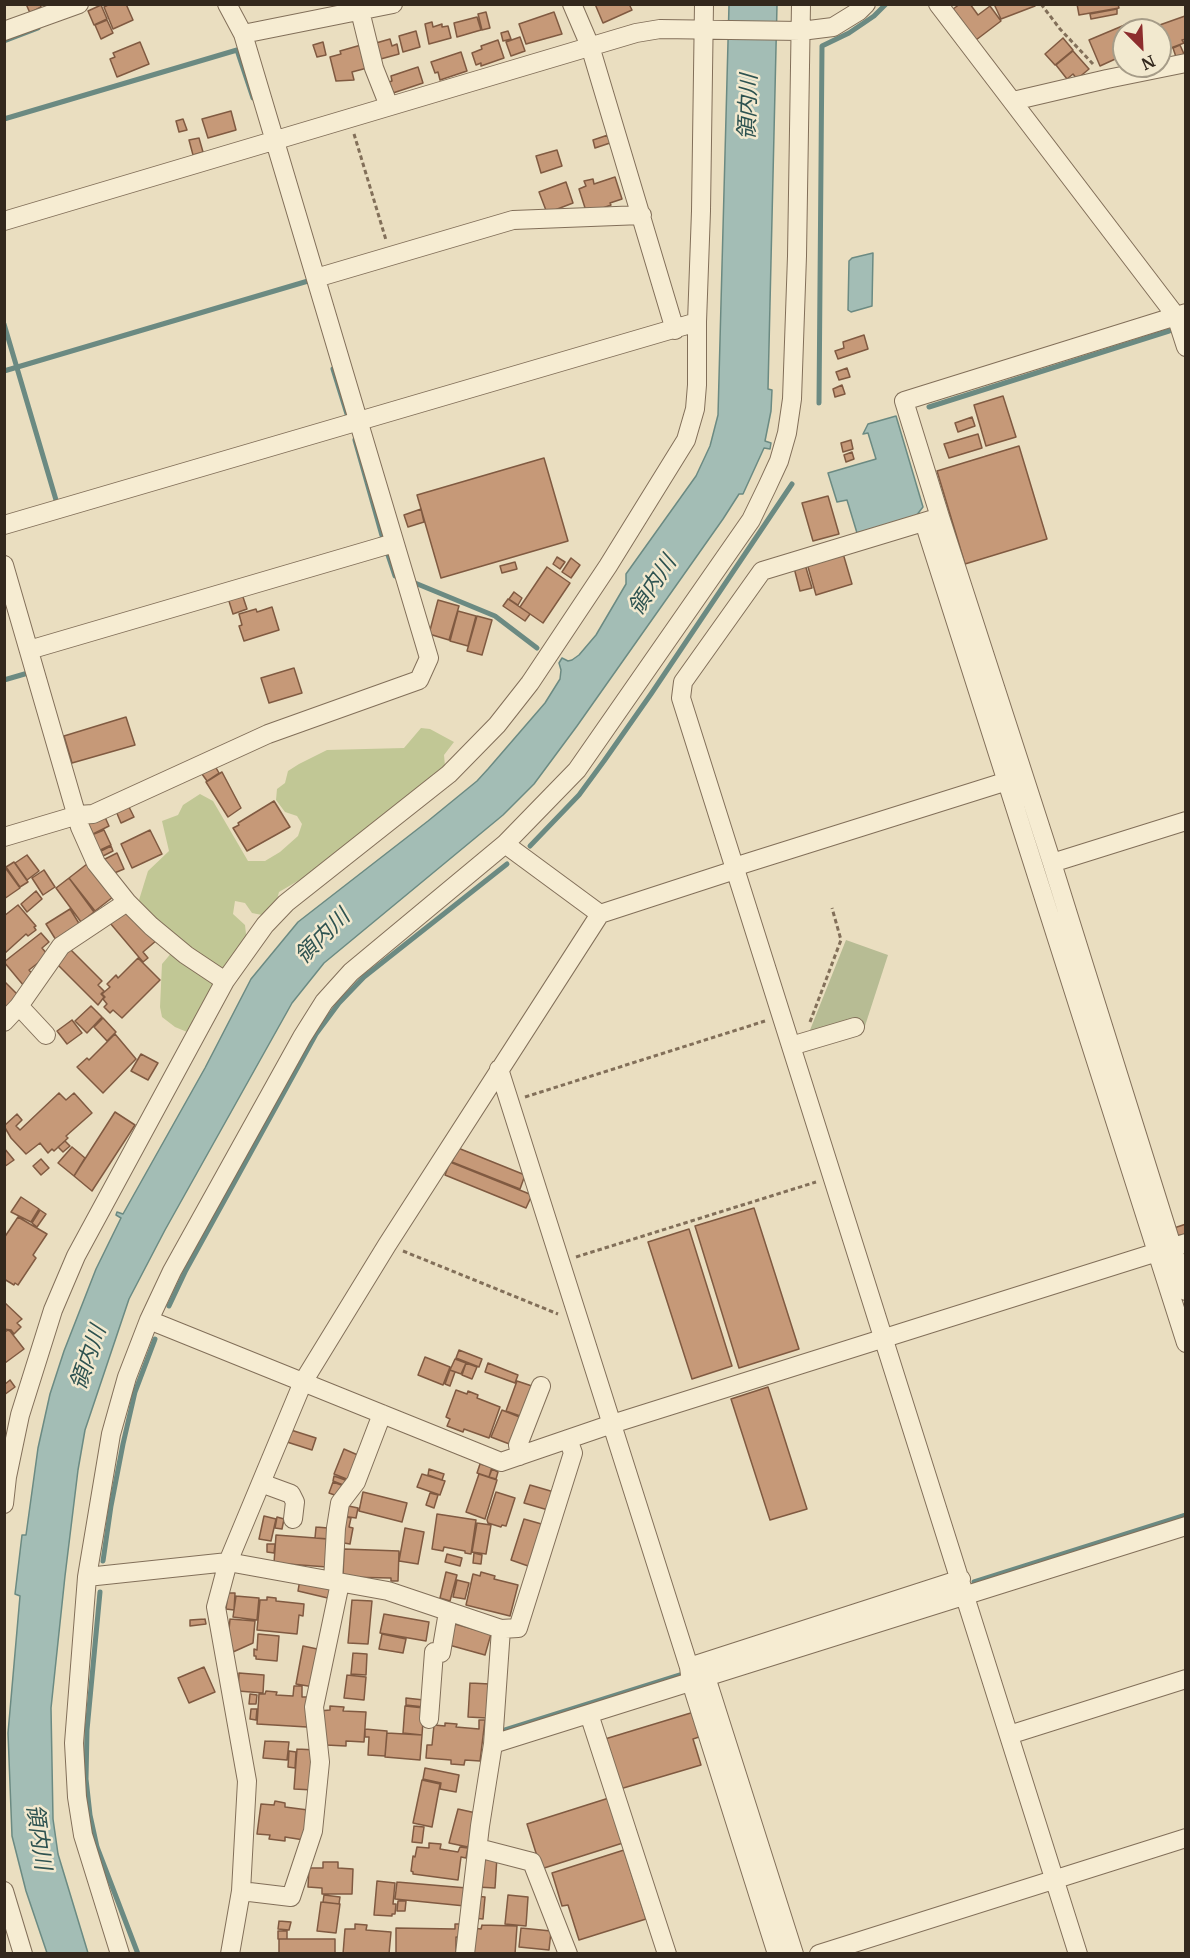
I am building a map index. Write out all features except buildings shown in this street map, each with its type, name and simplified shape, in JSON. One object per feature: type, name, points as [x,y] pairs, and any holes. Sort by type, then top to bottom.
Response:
[{"type":"street","points":[[4,32],[79,4]]},
{"type":"street","points":[[4,837],[78,815],[93,814],[268,734],[419,680],[429,658],[243,34],[227,4]]},
{"type":"street","points":[[243,34],[393,4]]},
{"type":"street","points":[[572,4],[590,46],[675,330]]},
{"type":"street","points":[[4,1504],[12,1410],[53,1310],[76,1256],[225,981],[265,925],[286,903],[449,774],[497,725],[530,683],[608,566],[686,440],[695,409],[697,385],[706,29],[704,4]]},
{"type":"street","points":[[120,1953],[83,1836],[77,1797],[74,1743],[87,1577],[111,1434],[127,1377],[149,1320],[177,1261],[302,1037],[324,1002],[351,972],[505,844],[577,770],[751,520],[779,461],[787,433],[792,399],[798,31],[801,4]]},
{"type":"street","points":[[4,221],[636,33],[660,29],[798,31],[833,27],[866,4]]},
{"type":"street","points":[[938,4],[1180,314],[1185,347]]},
{"type":"street","points":[[360,11],[374,68],[389,106]]},
{"type":"street","points":[[1013,101],[1185,63]]},
{"type":"street","points":[[316,278],[513,220],[642,215]]},
{"type":"street","points":[[1180,314],[904,401],[932,519],[1006,782],[1171,1248],[1185,1343]]},
{"type":"street","points":[[4,525],[697,322]]},
{"type":"street","points":[[932,519],[1024,776],[1185,1292]]},
{"type":"street","points":[[932,519],[762,571],[683,682],[681,698],[781,1016],[796,1044],[832,1177],[1078,1953]]},
{"type":"street","points":[[29,650],[394,543]]},
{"type":"street","points":[[4,565],[80,827],[96,863],[127,902],[151,926],[186,955],[225,981]]},
{"type":"street","points":[[230,1953],[241,1891],[247,1781],[216,1607],[228,1562],[303,1382],[387,1245],[600,914],[1024,776]]},
{"type":"street","points":[[1052,863],[1185,821]]},
{"type":"street","points":[[505,844],[600,914]]},
{"type":"street","points":[[4,1022],[19,1006],[61,946],[127,902]]},
{"type":"street","points":[[19,1006],[46,1035]]},
{"type":"street","points":[[796,1044],[855,1027]]},
{"type":"street","points":[[499,1069],[695,1675],[794,1953]]},
{"type":"street","points":[[149,1320],[501,1462],[612,1424],[1171,1248]]},
{"type":"street","points":[[520,1456],[518,1445],[541,1386]]},
{"type":"street","points":[[241,1891],[291,1897],[313,1831],[320,1762],[314,1707],[337,1582],[336,1528],[340,1503],[356,1482],[382,1414]]},
{"type":"street","points":[[87,1577],[228,1562],[388,1591],[501,1629],[518,1628],[573,1453],[568,1439]]},
{"type":"street","points":[[261,1483],[291,1494],[295,1502],[293,1519]]},
{"type":"street","points":[[493,1744],[589,1714],[695,1675],[963,1587],[1185,1526]]},
{"type":"street","points":[[429,1719],[434,1653],[441,1653],[448,1612]]},
{"type":"street","points":[[465,1953],[493,1744],[501,1629]]},
{"type":"street","points":[[695,1675],[777,1953]]},
{"type":"street","points":[[1009,1735],[1185,1679]]},
{"type":"street","points":[[589,1714],[667,1953]]},
{"type":"street","points":[[819,1953],[1185,1838]]},
{"type":"street","points":[[478,1848],[532,1862],[568,1953]]},
{"type":"street","points":[[4,1892],[23,1953]]},
{"type":"path","points":[[1041,4],[1060,29],[1107,79]]},
{"type":"path","points":[[350,118],[390,256]]},
{"type":"path","points":[[796,1044],[841,940],[832,908]]},
{"type":"path","points":[[510,1102],[781,1016]]},
{"type":"path","points":[[561,1261],[832,1177]]},
{"type":"path","points":[[387,1245],[580,1324]]},
{"type":"green space","points":[[421,728],[430,729],[454,742],[444,755],[445,766],[308,875],[279,892],[276,903],[262,915],[252,913],[245,903],[235,901],[233,914],[245,925],[247,943],[222,970],[149,917],[139,900],[148,871],[169,851],[162,821],[178,815],[183,805],[200,794],[213,801],[248,861],[265,861],[280,852],[298,836],[302,824],[297,816],[285,812],[276,800],[277,789],[285,783],[288,771],[327,750],[404,748]]},
{"type":"green space","points":[[846,940],[888,955],[864,1029],[802,1050]]},
{"type":"green space","points":[[173,951],[219,982],[192,1034],[175,1027],[162,1017],[160,1007],[162,964]]},
{"type":"water","name":"領内川","points":[[729,5],[777,5],[768,389],[772,390],[771,411],[765,441],[771,443],[770,449],[764,448],[743,494],[739,494],[534,784],[503,815],[324,963],[292,1003],[129,1299],[85,1430],[65,1576],[51,1708],[53,1819],[58,1854],[88,1953],[47,1953],[26,1891],[12,1836],[8,1733],[20,1596],[15,1594],[22,1535],[26,1535],[38,1448],[50,1394],[64,1351],[96,1269],[121,1218],[116,1215],[117,1212],[123,1214],[205,1068],[251,979],[298,922],[428,821],[477,781],[488,769],[545,703],[560,679],[559,663],[562,658],[572,660],[596,635],[626,584],[626,574],[696,476],[710,446],[718,415]]},
{"type":"water","points":[[873,253],[872,306],[851,312],[848,310],[849,261],[852,258]]},
{"type":"water","points":[[896,416],[923,507],[916,516],[857,533],[847,500],[837,502],[828,473],[876,459],[868,433],[863,434],[868,424]]},
{"type":"waterway","points":[[819,403],[822,46],[849,33],[874,16],[886,4]]},
{"type":"waterway","points":[[4,41],[38,28]]},
{"type":"waterway","points":[[4,119],[237,50],[253,98]]},
{"type":"waterway","points":[[4,371],[308,281]]},
{"type":"waterway","points":[[4,324],[56,500]]},
{"type":"waterway","points":[[929,407],[1169,331]]},
{"type":"waterway","points":[[333,369],[347,414]]},
{"type":"waterway","points":[[355,440],[383,539],[379,540]]},
{"type":"waterway","points":[[530,846],[579,795],[604,761],[792,484]]},
{"type":"waterway","points":[[386,549],[395,576]]},
{"type":"waterway","points":[[415,583],[495,616],[537,648]]},
{"type":"waterway","points":[[4,680],[28,673],[27,669]]},
{"type":"waterway","points":[[169,1306],[186,1270],[316,1034],[339,1003],[364,977],[507,864]]},
{"type":"waterway","points":[[103,1561],[111,1506],[135,1392],[155,1339]]},
{"type":"waterway","points":[[974,1582],[1186,1515]]},
{"type":"waterway","points":[[100,1592],[87,1730],[86,1779],[90,1815],[97,1847],[138,1954]]},
{"type":"waterway","points":[[505,1730],[680,1675]]}]
